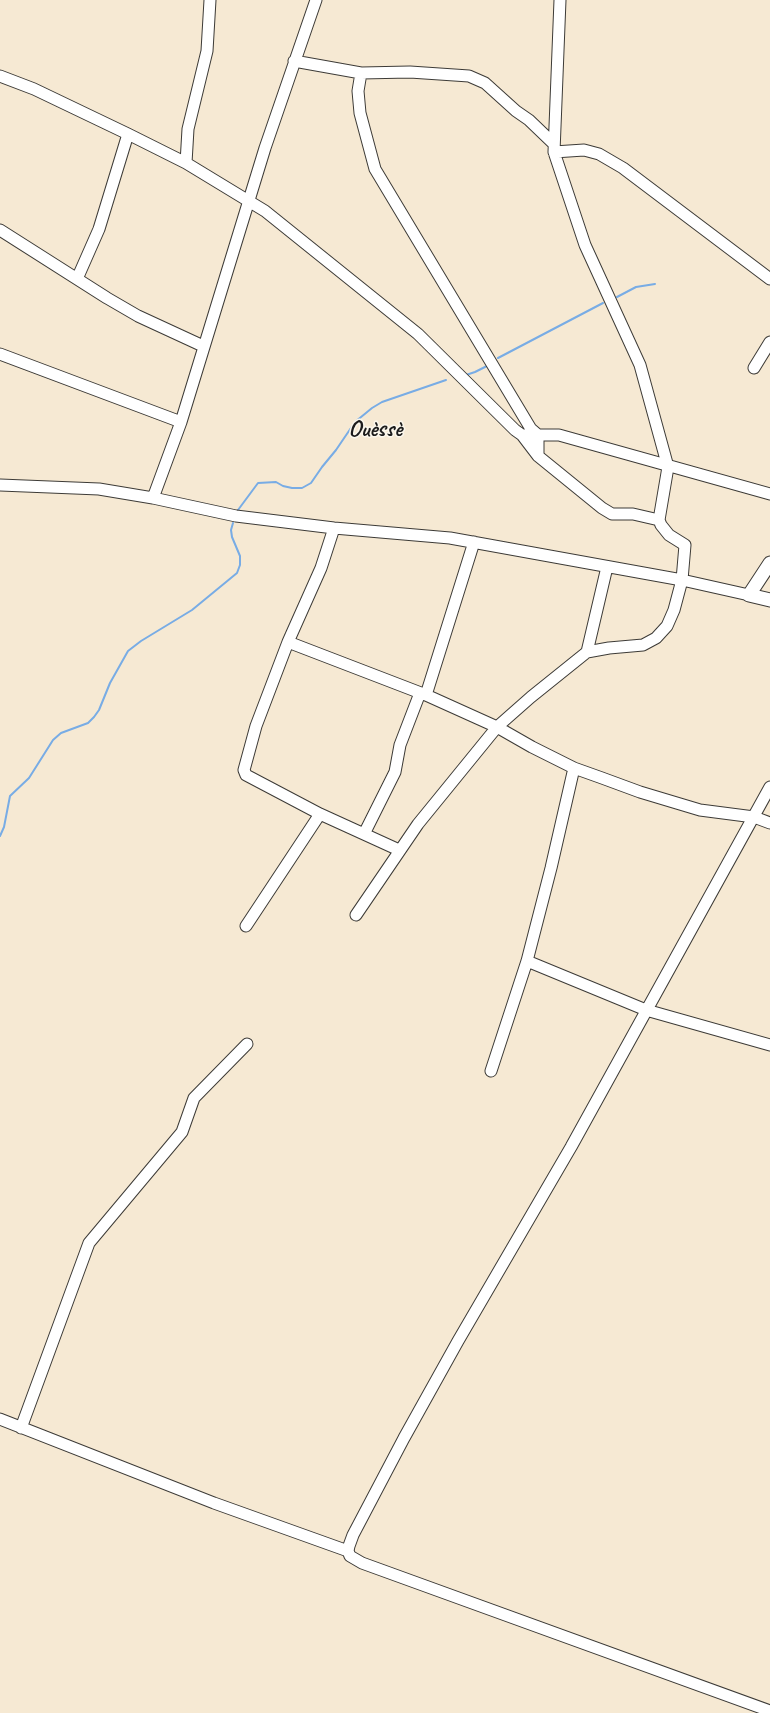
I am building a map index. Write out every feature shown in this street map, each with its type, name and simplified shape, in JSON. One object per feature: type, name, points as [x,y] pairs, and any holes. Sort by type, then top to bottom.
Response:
[{"type":"main road","points":[[770,563],[748,595],[770,600]]},
{"type":"street","points":[[186,163],[188,128],[207,51],[210,0]]},
{"type":"street","points":[[153,498],[181,422],[203,346],[249,201],[294,61],[316,0]]},
{"type":"street","points":[[356,915],[418,824],[497,727],[531,697],[587,652],[609,648],[643,645],[656,638],[666,626],[674,610],[682,580],[685,545],[669,535],[659,520],[668,467],[640,365],[585,245],[554,148],[558,89],[560,0]]},
{"type":"street","points":[[294,61],[361,73],[410,72],[455,74],[468,76],[486,83],[516,111],[529,120],[554,148],[584,150],[599,154],[623,168],[770,279]]},
{"type":"street","points":[[361,73],[358,91],[360,113],[375,169],[531,429],[538,435],[538,456]]},
{"type":"street","points":[[0,76],[34,89],[186,163],[265,211],[418,334],[515,430],[522,435],[538,456],[602,508],[612,514],[633,514],[659,520]]},
{"type":"street","points":[[77,279],[99,229],[128,134]]},
{"type":"street","points":[[0,230],[138,316],[203,346]]},
{"type":"street","points":[[754,368],[770,342]]},
{"type":"street","points":[[0,354],[181,422]]},
{"type":"street","points":[[522,435],[559,435],[668,467],[770,494]]},
{"type":"street","points":[[0,485],[99,489],[153,498],[236,516],[334,528],[420,535],[474,542],[682,580],[748,595]]},
{"type":"street","points":[[334,528],[319,573],[288,642],[256,726],[244,770],[246,775],[320,814],[399,850]]},
{"type":"street","points":[[364,834],[395,772],[400,745],[423,694],[474,542]]},
{"type":"street","points":[[587,652],[607,566]]},
{"type":"street","points":[[288,642],[423,694],[497,727],[532,747],[574,768],[640,792],[700,810],[754,817],[770,823]]},
{"type":"street","points":[[491,1071],[527,961],[551,868],[574,768]]},
{"type":"street","points":[[770,787],[571,1147],[458,1341],[404,1438],[353,1535],[348,1551],[350,1556],[362,1563],[770,1711]]},
{"type":"street","points":[[246,926],[320,814]]},
{"type":"street","points":[[527,961],[646,1010],[770,1045]]},
{"type":"street","points":[[21,1428],[89,1243],[182,1132],[194,1098],[247,1044]]},
{"type":"street","points":[[0,1419],[214,1503],[348,1551]]},
{"type":"waterway","points":[[617,297],[636,287],[655,284]]},
{"type":"waterway","points":[[498,358],[603,303]]},
{"type":"waterway","points":[[466,375],[487,366]]},
{"type":"waterway","points":[[238,510],[258,483],[276,482],[283,486],[292,488],[302,488],[311,483],[355,422],[372,408],[382,402],[446,380]]},
{"type":"waterway","points":[[0,836],[4,827],[10,796],[29,778],[53,740],[61,733],[88,723],[94,717],[99,710],[110,683],[128,651],[141,641],[192,610],[237,573],[240,565],[240,556],[232,537],[231,530],[233,523]]},
{"type":"district","name":"Ouèssè","points":[[375,430]]}]
